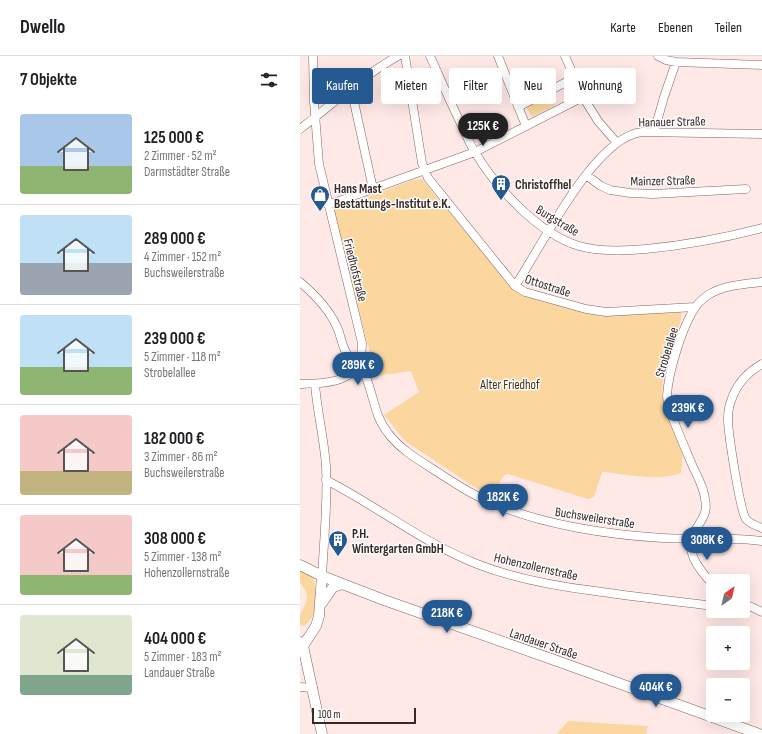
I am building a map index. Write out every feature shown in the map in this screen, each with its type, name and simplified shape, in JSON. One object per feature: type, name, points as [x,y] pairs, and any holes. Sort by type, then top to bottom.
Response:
[{"type":"main road","name":"Landauer Straße","points":[[300,565],[343,584],[759,734]]},
{"type":"main road","points":[[322,576],[320,616],[312,633],[301,645],[313,688],[322,734]]},
{"type":"main road","points":[[320,606],[333,587],[343,584]]},
{"type":"main road","points":[[300,634],[312,633]]},
{"type":"street","name":"Friedhofstraße","points":[[313,56],[315,118],[319,164],[362,343],[361,357],[357,366]]},
{"type":"street","points":[[373,71],[398,56]]},
{"type":"street","points":[[406,56],[424,171]]},
{"type":"street","name":"Burgstraße","points":[[430,56],[475,152],[517,205],[531,218],[549,231],[579,246],[614,251],[660,248],[762,228]]},
{"type":"street","points":[[498,56],[526,126]]},
{"type":"street","points":[[564,56],[569,68]]},
{"type":"street","points":[[658,56],[666,60],[676,62],[714,60],[762,65]]},
{"type":"street","points":[[654,132],[676,62]]},
{"type":"street","points":[[518,108],[564,83]]},
{"type":"street","points":[[300,129],[332,104]]},
{"type":"street","points":[[355,104],[374,189]]},
{"type":"street","points":[[328,205],[475,152],[569,104]]},
{"type":"street","points":[[587,104],[598,121],[617,143]]},
{"type":"street","name":"Hanauer Straße","points":[[515,286],[570,196],[586,175],[617,143],[633,133],[762,134]]},
{"type":"street","name":"Ottostraße","points":[[424,171],[449,206],[515,286],[525,292],[586,309],[606,312],[695,307]]},
{"type":"street","name":"Mainzer Straße","points":[[586,175],[601,186],[610,190],[624,193],[654,194],[746,189]]},
{"type":"street","name":"Buchsweilerstraße","points":[[300,282],[323,304],[331,315],[337,326],[346,353],[366,378],[377,414],[382,425],[389,434],[413,456],[481,498],[517,513],[571,526],[662,538],[762,541]]},
{"type":"street","name":"Strobelallee","points":[[691,539],[706,514],[705,496],[672,417],[667,396],[672,364],[695,307],[705,297],[720,289],[762,282]]},
{"type":"street","points":[[762,364],[746,376],[736,390],[730,401],[728,418],[734,464],[744,515],[750,522],[762,528]]},
{"type":"street","points":[[300,384],[332,382],[342,379],[351,373],[357,366]]},
{"type":"street","points":[[315,384],[325,456],[326,480],[322,576]]},
{"type":"street","name":"Hohenzollernstraße","points":[[326,480],[429,540],[477,564],[497,571],[520,578],[566,587],[706,605]]},
{"type":"street","points":[[691,539],[690,550],[706,575]]},
{"type":"street","points":[[750,607],[762,612]]},
{"type":"street","points":[[300,688],[313,688]]},
{"type":"green space","points":[[532,104],[556,105],[532,117],[526,107]]},
{"type":"green space","name":"Alter Friedhof","points":[[422,179],[506,280],[520,292],[599,316],[680,311],[681,320],[663,377],[662,396],[683,451],[681,473],[672,476],[652,477],[602,472],[594,497],[588,499],[508,474],[504,475],[491,498],[405,441],[384,415],[419,392],[411,371],[376,376],[333,210],[413,180]]},
{"type":"green space","points":[[300,570],[313,577],[316,593],[315,611],[313,616],[304,626],[300,625],[300,615],[306,603],[307,596],[300,582]]},
{"type":"green space","points":[[568,721],[648,726],[646,734],[557,734]]},
{"type":"place","name":"Christoffhel","points":[[501,201]]},
{"type":"place","name":"Hans Mast Bestattungs-Institut e.K.","points":[[320,212]]},
{"type":"place","name":"P.H. Wintergarten GmbH","points":[[338,557]]}]
